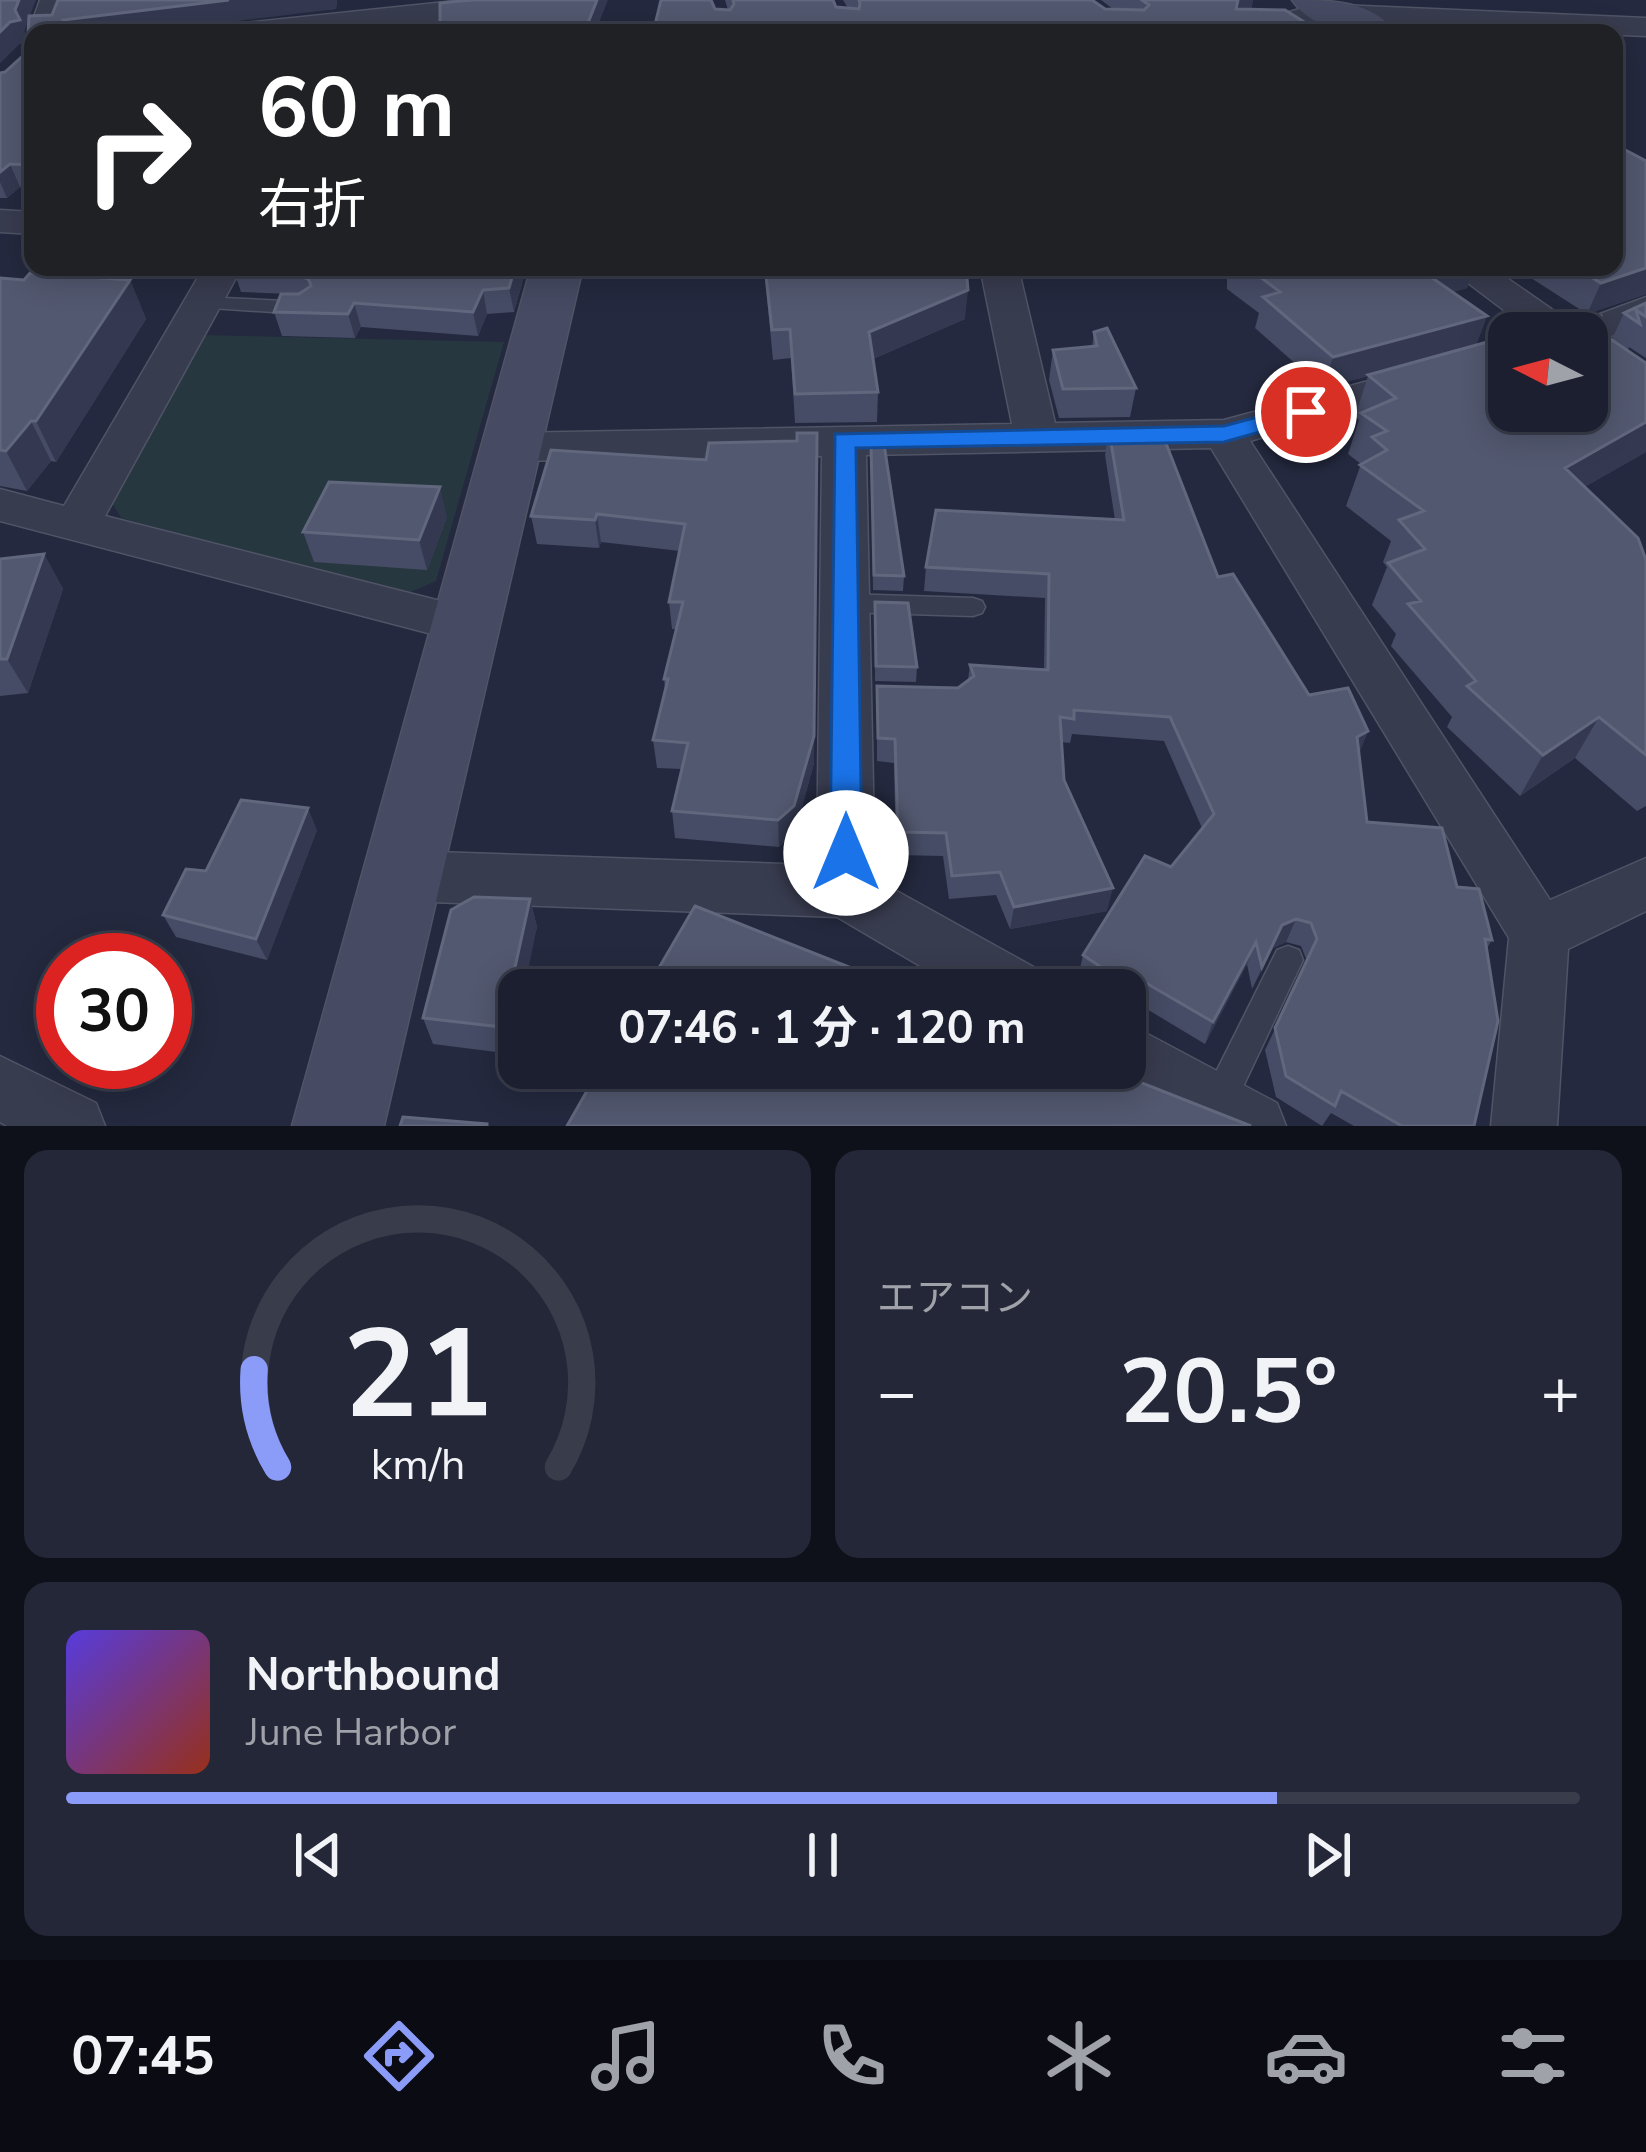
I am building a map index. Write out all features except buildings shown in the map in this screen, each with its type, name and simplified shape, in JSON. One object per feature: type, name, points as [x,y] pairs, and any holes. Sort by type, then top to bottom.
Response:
[{"type":"street","points":[[314,24],[550,0]]},
{"type":"street","points":[[1618,0],[1641,27]]},
{"type":"street","points":[[1280,24],[1304,17],[1342,16],[1559,24]]},
{"type":"street","points":[[338,1126],[555,276]]},
{"type":"street","points":[[1000,276],[1036,436]]},
{"type":"street","points":[[1479,276],[1530,312]]},
{"type":"street","points":[[77,524],[213,285]]},
{"type":"street","points":[[1608,337],[1646,309]]},
{"type":"street","points":[[509,447],[1224,434],[1488,362]]},
{"type":"street","points":[[1224,434],[1538,934],[1524,1126]]},
{"type":"street","points":[[844,440],[844,603],[856,696],[846,892]]},
{"type":"street","points":[[0,505],[466,625]]},
{"type":"street","points":[[405,876],[846,892],[980,969]]},
{"type":"street","points":[[1538,934],[1646,883]]},
{"type":"street","points":[[1146,1064],[1235,1115]]},
{"type":"street","points":[[0,1087],[72,1126]]},
{"type":"lane","points":[[213,285],[304,308]]},
{"type":"lane","points":[[844,603],[973,607]]},
{"type":"lane","points":[[1235,1115],[1288,960]]},
{"type":"shaded area","points":[[202,335],[504,342],[436,581],[406,594],[121,518],[110,499]]},
{"type":"route","points":[[846,853],[844,440],[1224,434],[1306,412]]}]
